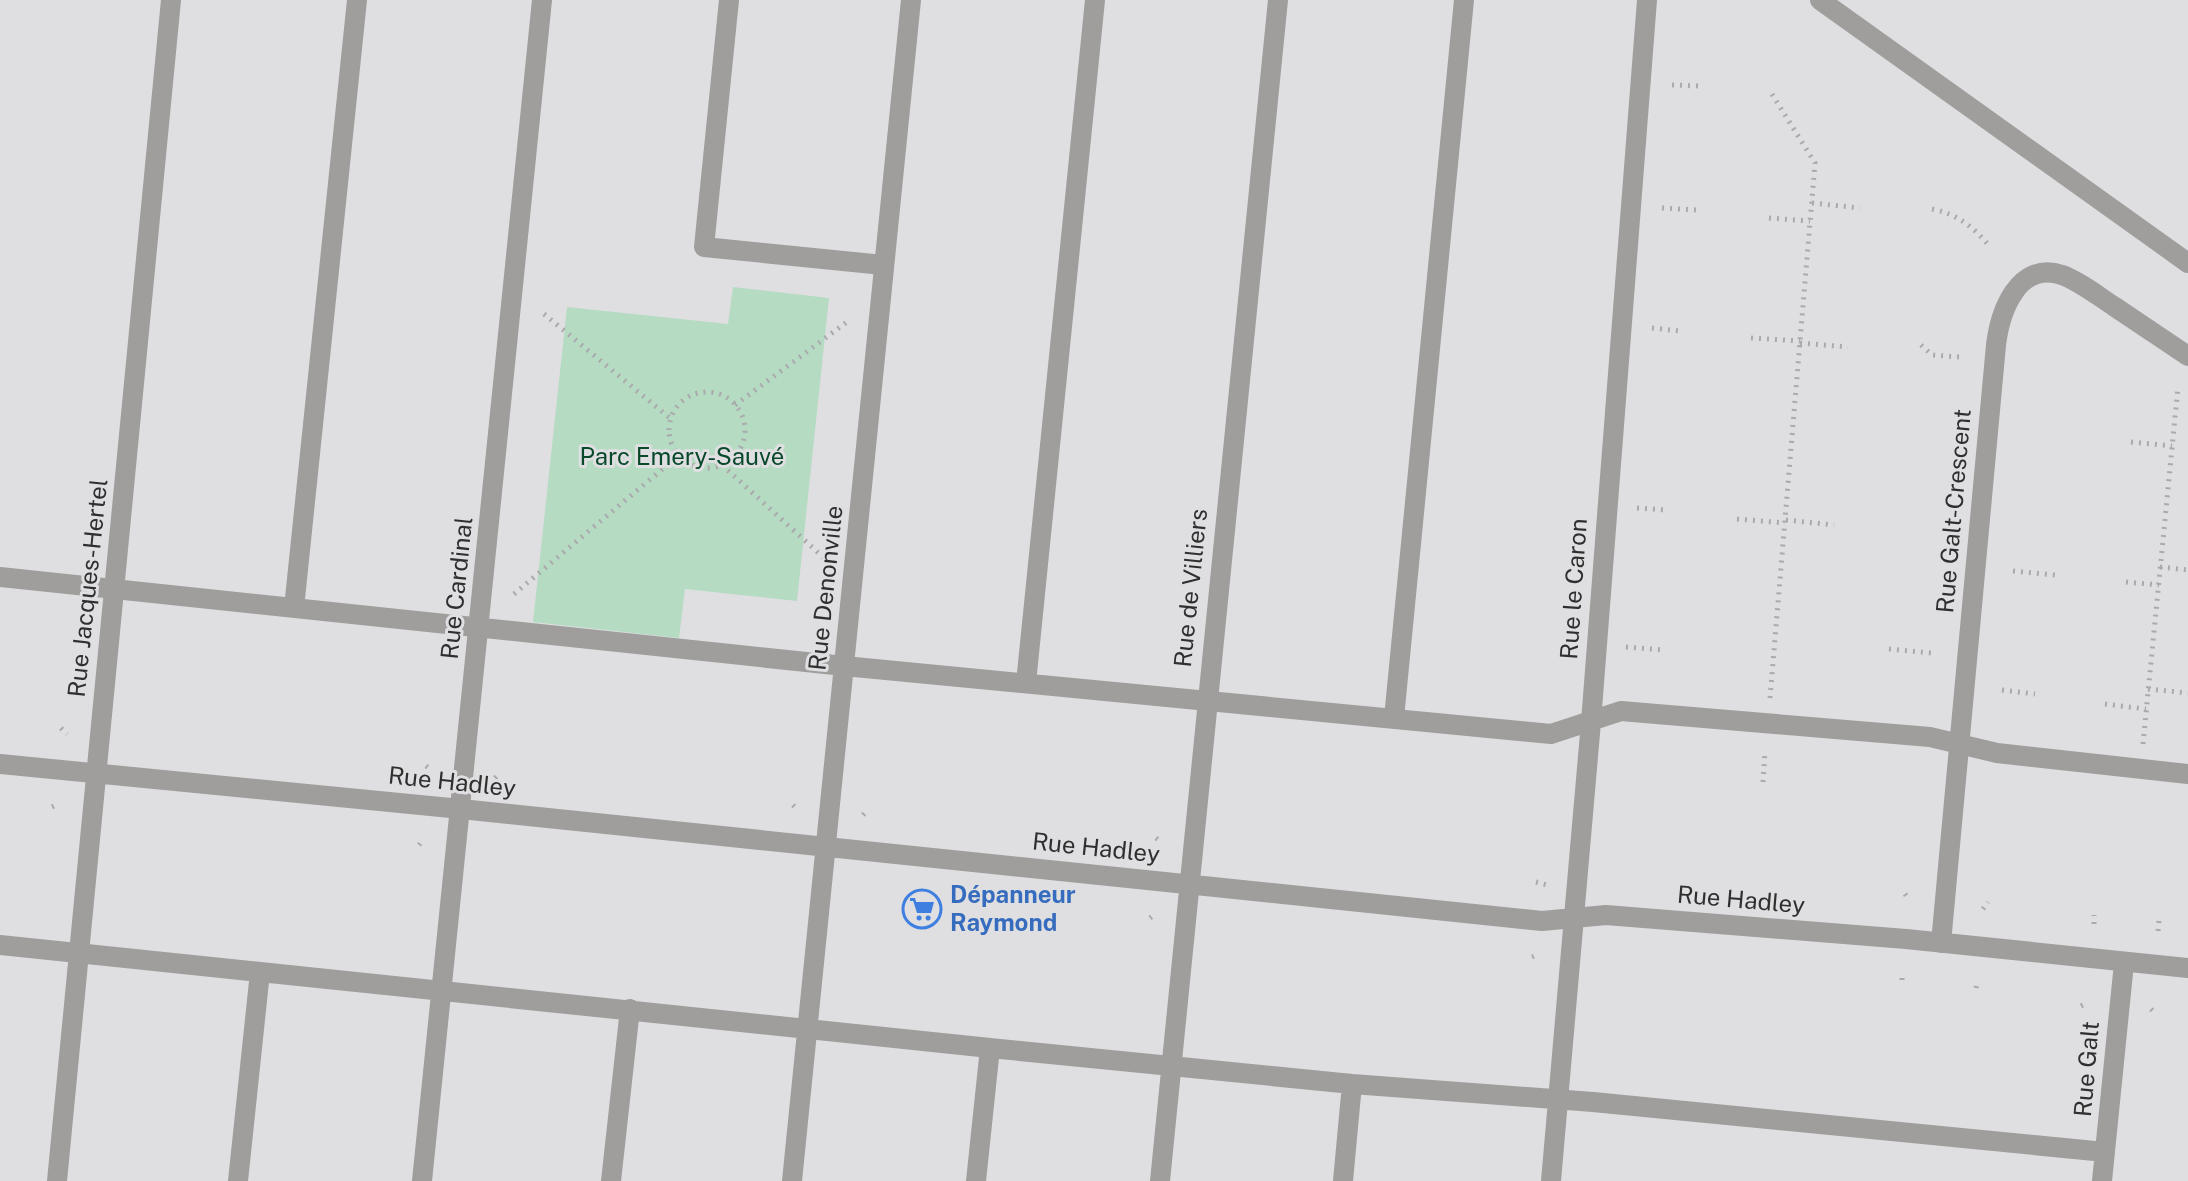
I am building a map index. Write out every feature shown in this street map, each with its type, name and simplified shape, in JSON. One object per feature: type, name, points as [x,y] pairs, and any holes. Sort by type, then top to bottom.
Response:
[{"type":"street","name":"Rue Jacques-Hertel","points":[[57,1181],[171,0]]},
{"type":"street","points":[[294,608],[357,0]]},
{"type":"street","name":"Rue Cardinal","points":[[422,1181],[542,0]]},
{"type":"street","points":[[729,0],[704,247],[883,265]]},
{"type":"street","name":"Rue Denonville","points":[[792,1181],[911,0]]},
{"type":"street","points":[[1026,683],[1095,0]]},
{"type":"street","name":"Rue de Villiers","points":[[1160,1181],[1278,0]]},
{"type":"street","points":[[1394,718],[1464,0]]},
{"type":"street","name":"Rue le Caron","points":[[1551,1181],[1591,722],[1647,0]]},
{"type":"street","points":[[1820,0],[2188,263]]},
{"type":"street","name":"Rue Galt-Crescent","points":[[1941,943],[1996,345],[1998,328],[2012,291],[2027,278],[2042,273],[2058,274],[2081,284],[2188,356]]},
{"type":"street","points":[[0,577],[844,666],[1551,734],[1621,711],[1930,737],[1997,753],[2188,774]]},
{"type":"street","name":"Rue Hadley","points":[[0,764],[1542,921],[1606,915],[1941,943],[2188,968]]},
{"type":"street","points":[[0,945],[1352,1084],[1558,1099],[2105,1152]]},
{"type":"street","name":"Rue Galt","points":[[2102,1181],[2124,963]]},
{"type":"street","points":[[238,1181],[260,972]]},
{"type":"street","points":[[611,1181],[630,1009]]},
{"type":"street","points":[[976,1181],[990,1048]]},
{"type":"street","points":[[1343,1181],[1352,1084]]},
{"type":"path","points":[[1672,85],[1700,86]]},
{"type":"path","points":[[1763,782],[1815,163],[1770,91]]},
{"type":"path","points":[[1812,203],[1860,208]]},
{"type":"path","points":[[1662,208],[1698,210]]},
{"type":"path","points":[[1932,209],[1948,212],[1964,222],[1990,247]]},
{"type":"path","points":[[1769,218],[1810,221]]},
{"type":"path","points":[[544,314],[671,419]]},
{"type":"path","points":[[735,405],[847,322]]},
{"type":"path","points":[[1652,328],[1680,331]]},
{"type":"path","points":[[1751,338],[1848,347]]},
{"type":"path","points":[[1921,345],[1932,355],[1959,357]]},
{"type":"path","points":[[2140,769],[2178,387]]},
{"type":"path","points":[[699,393],[712,393],[725,397],[735,405],[742,415],[744,438],[732,459],[722,465],[699,468],[678,456],[669,432],[671,419],[677,407],[687,398],[699,393]]},
{"type":"path","points":[[2131,442],[2172,446]]},
{"type":"path","points":[[514,594],[678,456]]},
{"type":"path","points":[[722,465],[824,558]]},
{"type":"path","points":[[1637,508],[1666,510]]},
{"type":"path","points":[[1737,519],[1834,525]]},
{"type":"path","points":[[2160,567],[2188,570]]},
{"type":"path","points":[[2013,571],[2055,575]]},
{"type":"path","points":[[2126,582],[2159,585]]},
{"type":"path","points":[[1626,647],[1663,650]]},
{"type":"path","points":[[1889,649],[1932,653]]},
{"type":"path","points":[[2148,689],[2188,693]]},
{"type":"path","points":[[2002,690],[2035,694]]},
{"type":"path","points":[[2105,704],[2146,709]]},
{"type":"path","points":[[61,728],[67,734]]},
{"type":"path","points":[[1156,838],[1162,843]]},
{"type":"path","points":[[1536,882],[1547,885]]},
{"type":"path","points":[[1983,909],[1988,902]]},
{"type":"path","points":[[2094,915],[2094,924]]},
{"type":"path","points":[[2158,931],[2159,920]]},
{"type":"green space","name":"Parc Emery-Sauvé","points":[[733,287],[829,298],[797,601],[685,589],[679,638],[533,622],[567,307],[728,324]]},
{"type":"place","name":"Dépanneur Raymond","points":[[922,909]]}]
